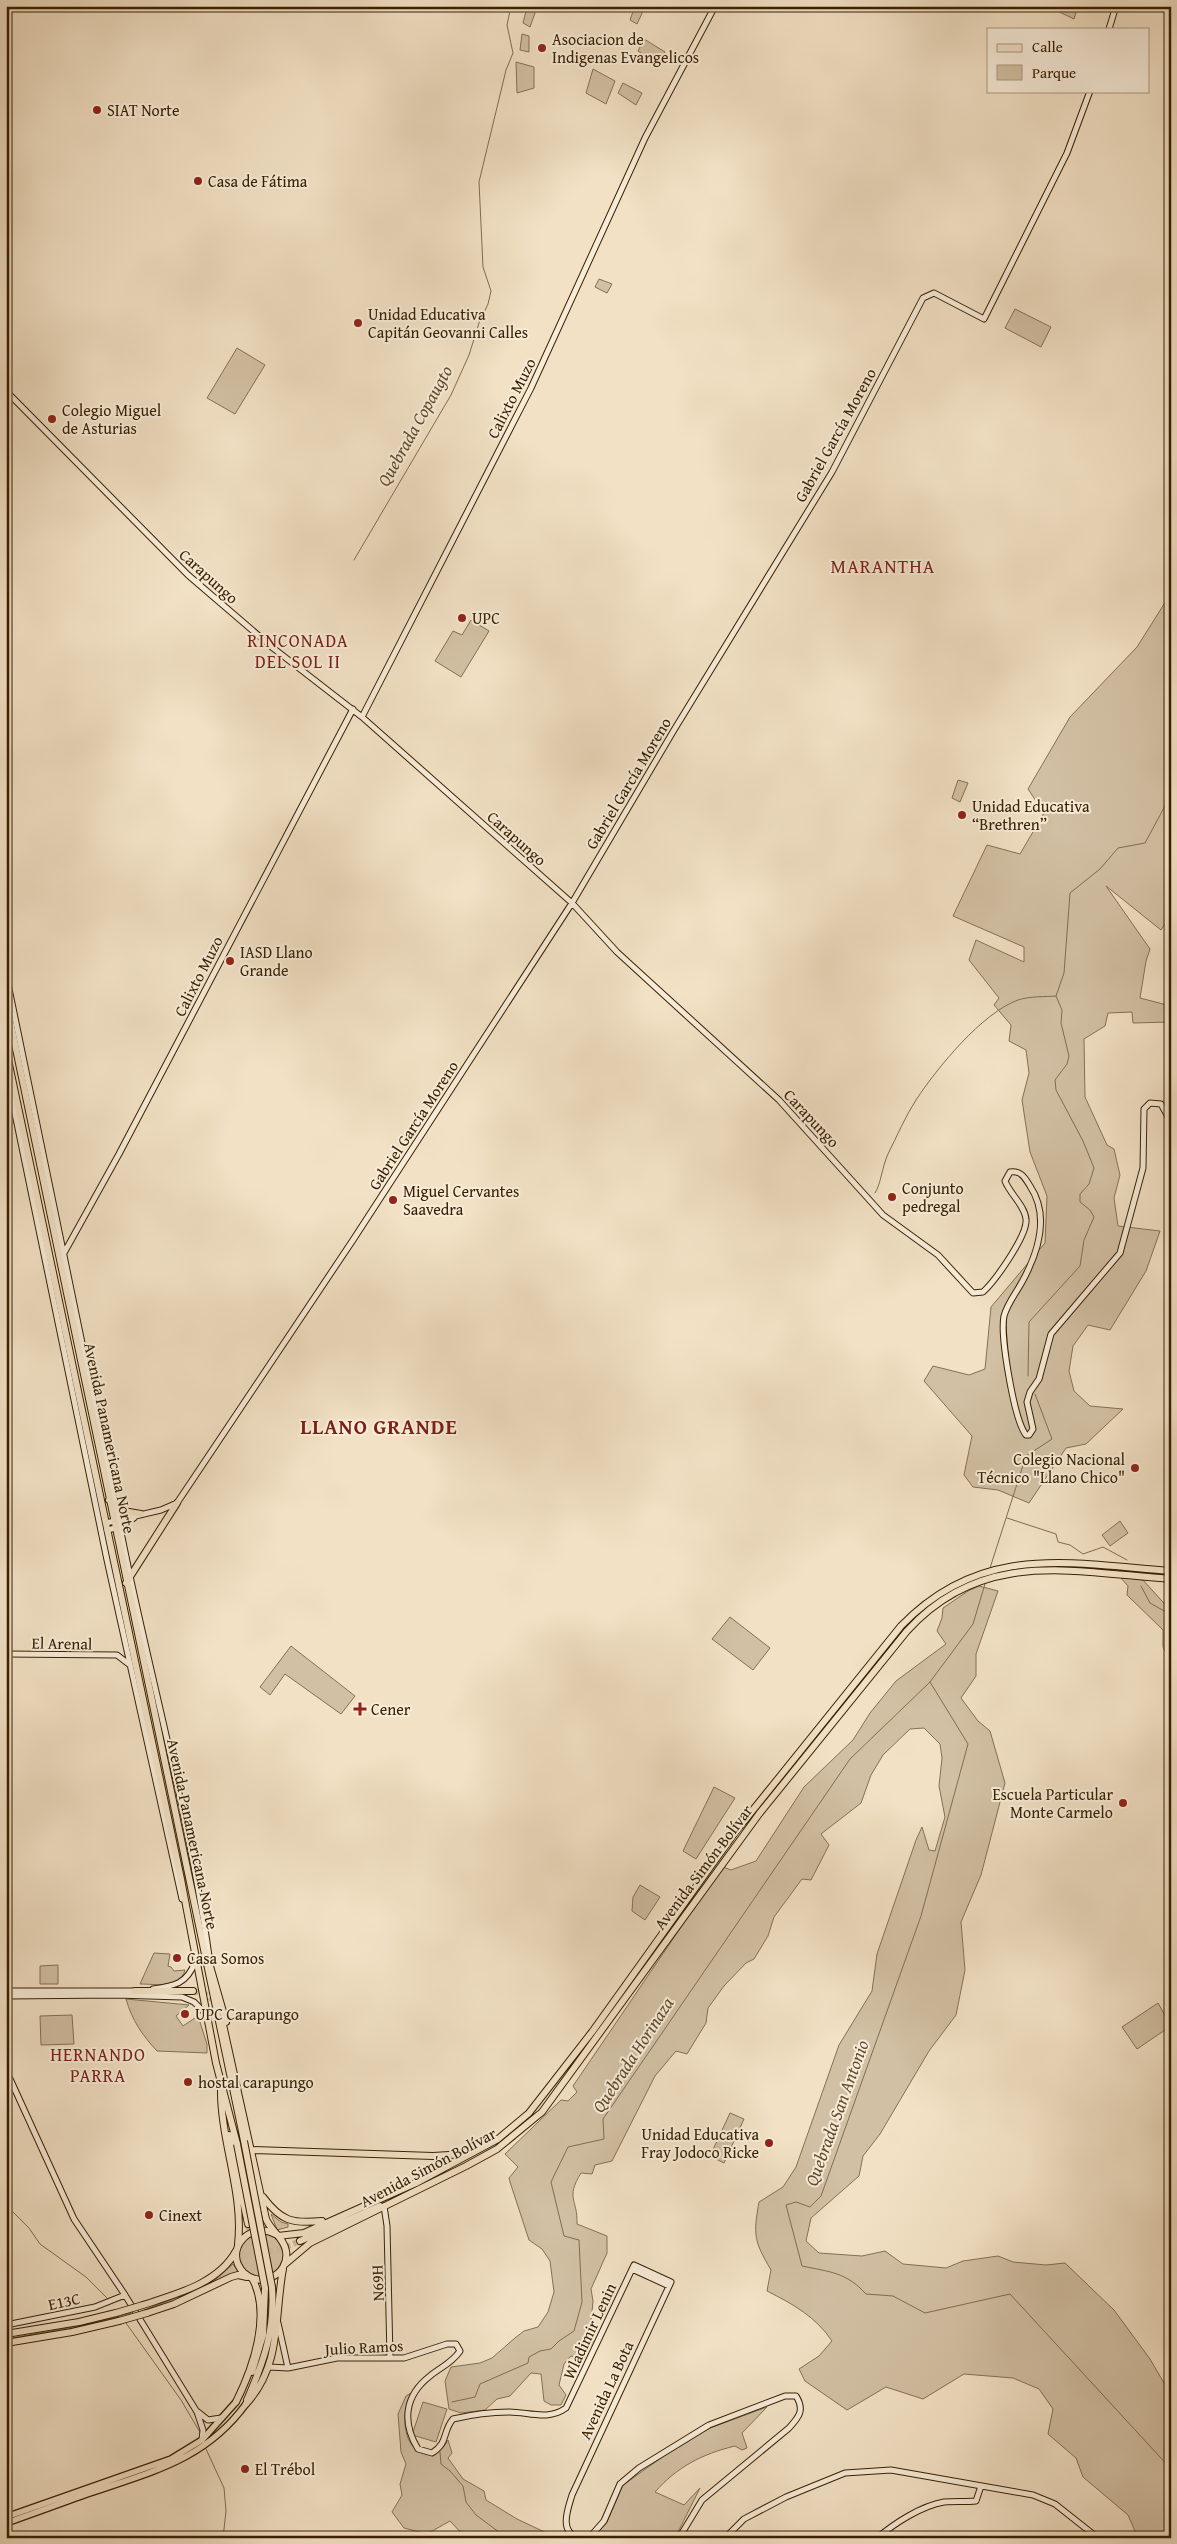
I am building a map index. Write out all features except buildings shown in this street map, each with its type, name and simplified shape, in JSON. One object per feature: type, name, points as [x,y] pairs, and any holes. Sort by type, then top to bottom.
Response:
[{"type":"highway","name":"Avenida Panamericana Norte","points":[[6,1001],[72,1304],[84,1377],[201,1940],[240,2142],[265,2288],[265,2324],[258,2357],[254,2370],[236,2402]]},
{"type":"highway","name":"Avenida Panamericana Norte","points":[[6,1050],[72,1379],[106,1526],[114,1580],[128,1634],[206,2015],[222,2087],[240,2142],[272,2287],[274,2315],[270,2334],[261,2366],[246,2404]]},
{"type":"highway","points":[[72,1379],[84,1377]]},
{"type":"highway","points":[[109,1500],[123,1511],[141,1514]]},
{"type":"highway","points":[[126,1583],[178,1503]]},
{"type":"highway","name":"Avenida Simón Bolívar","points":[[277,2235],[304,2233],[326,2221],[386,2197],[498,2139],[514,2127],[547,2093],[736,1831],[901,1626],[942,1591],[989,1571],[1018,1564],[1045,1562],[1171,1571]]},
{"type":"highway","name":"Avenida Simón Bolívar","points":[[284,2266],[310,2243],[497,2149],[542,2112],[759,1814],[897,1643],[936,1604],[960,1590],[1014,1572],[1044,1570],[1171,1579]]},
{"type":"highway","points":[[201,1940],[210,1961],[225,2019],[240,2102]]},
{"type":"highway","points":[[135,1991],[194,1991]]},
{"type":"highway","points":[[222,2020],[267,2220],[286,2249],[280,2283],[278,2323],[269,2367],[258,2391],[246,2404]]},
{"type":"highway","points":[[222,2087],[221,2099],[238,2216],[238,2265],[251,2278],[259,2293],[259,2326],[249,2373],[236,2402]]},
{"type":"highway","points":[[221,2099],[248,2224]]},
{"type":"highway","points":[[252,2150],[433,2156],[472,2153]]},
{"type":"highway","points":[[433,2156],[438,2163],[435,2172]]},
{"type":"highway","points":[[260,2193],[277,2214],[285,2219],[300,2223],[326,2221]]},
{"type":"highway","points":[[300,2241],[373,2207],[386,2205]]},
{"type":"highway","points":[[6,2334],[79,2322],[173,2296],[211,2278],[221,2271],[244,2236],[251,2232],[264,2230],[277,2235]]},
{"type":"highway","points":[[6,2343],[72,2332],[119,2321],[174,2304],[238,2275],[270,2279],[284,2266]]},
{"type":"main road","name":"Avenida Panamericana Norte","points":[[6,2518],[171,2459],[202,2440],[224,2418],[236,2402]]},
{"type":"main road","name":"Avenida Panamericana Norte","points":[[6,2523],[176,2463],[210,2441],[237,2416],[246,2404]]},
{"type":"street","name":"Calixto Muzo","points":[[362,717],[532,388],[648,131],[715,6]]},
{"type":"street","points":[[1109,28],[1116,6]]},
{"type":"street","name":"Gabriel García Moreno","points":[[178,1503],[353,1240],[572,904],[665,744],[832,472],[923,298],[934,293],[984,319],[1067,152],[1090,92]]},
{"type":"street","name":"Carapungo","points":[[6,390],[188,575],[273,648],[353,709],[572,904],[618,952],[779,1100],[884,1215],[938,1255],[973,1293],[983,1292],[993,1280],[1010,1256],[1024,1229],[1026,1219],[1024,1212],[1005,1181],[1010,1172],[1015,1171],[1024,1176],[1039,1204],[1042,1228],[1031,1262],[1007,1309],[1003,1324],[1011,1390],[1018,1417],[1026,1435],[1029,1435],[1033,1429],[1028,1407],[1028,1397],[1039,1379],[1051,1334],[1120,1253],[1143,1168],[1144,1108],[1150,1103],[1161,1104],[1171,1122]]},
{"type":"street","name":"Calixto Muzo","points":[[64,1253],[353,709]]},
{"type":"street","name":"Avenida Panamericana Norte","points":[[6,974],[50,1175],[72,1304],[116,1506],[116,1526],[130,1576],[177,1787],[210,1961]]},
{"type":"street","name":"Avenida Panamericana Norte","points":[[6,1070],[36,1202]]},
{"type":"street","name":"Avenida Panamericana Norte","points":[[72,1379],[174,1869],[186,1915]]},
{"type":"street","points":[[106,1526],[116,1526],[141,1514],[164,1509],[178,1503]]},
{"type":"street","points":[[164,1509],[170,1515]]},
{"type":"street","points":[[128,1634],[126,1642],[117,1655],[131,1665],[136,1672]]},
{"type":"street","name":"El Arenal","points":[[6,1654],[117,1655]]},
{"type":"street","points":[[6,1991],[135,1991],[174,1986],[182,1982],[190,1973],[195,1962]]},
{"type":"street","points":[[6,1996],[116,1995],[182,1997],[194,2002],[206,2015]]},
{"type":"street","points":[[6,2070],[74,2219],[118,2283],[197,2412],[203,2430],[202,2440]]},
{"type":"street","name":"N69H","points":[[386,2205],[390,2358]]},
{"type":"street","name":"Avenida La Bota","points":[[577,2538],[571,2535],[567,2527],[568,2509],[577,2484],[670,2284],[633,2267]]},
{"type":"street","name":"Wladimir Lenin","points":[[566,2408],[633,2267]]},
{"type":"street","points":[[113,2300],[117,2293],[118,2283]]},
{"type":"street","name":"E13C","points":[[6,2325],[70,2313],[125,2295]]},
{"type":"street","points":[[278,2323],[288,2368]]},
{"type":"street","name":"Julio Ramos","points":[[269,2367],[288,2368],[337,2358],[390,2358],[419,2355],[453,2343],[459,2347],[460,2351],[453,2361],[424,2381],[411,2400],[408,2411],[408,2428],[418,2449],[424,2452],[432,2453],[443,2444],[448,2425],[453,2419],[506,2412],[525,2412],[543,2416],[559,2413],[566,2408]]},
{"type":"street","points":[[589,2538],[604,2522],[620,2484],[638,2468],[709,2425],[785,2396],[796,2396],[801,2404],[800,2415],[789,2428],[702,2500],[679,2538]]},
{"type":"street","points":[[197,2412],[208,2420],[224,2418]]},
{"type":"street","points":[[725,2538],[744,2519],[786,2497],[845,2473],[891,2470],[1033,2495],[1055,2504],[1098,2538]]},
{"type":"street","points":[[877,2538],[906,2518],[941,2503],[976,2500],[981,2486]]},
{"type":"green space","points":[[635,6],[644,9],[637,24],[630,20]]},
{"type":"green space","points":[[1047,6],[1078,6],[1074,19]]},
{"type":"green space","points":[[527,7],[535,13],[530,27],[523,23]]},
{"type":"green space","points":[[522,34],[529,36],[529,52],[520,50]]},
{"type":"green space","points":[[644,39],[665,52],[658,64],[638,51]]},
{"type":"green space","points":[[516,62],[534,67],[534,88],[517,93]]},
{"type":"green space","points":[[593,69],[615,81],[606,104],[586,93]]},
{"type":"green space","points":[[623,83],[642,93],[636,105],[618,93]]},
{"type":"green space","points":[[599,279],[612,284],[607,293],[595,287]]},
{"type":"green space","points":[[1015,309],[1051,327],[1041,347],[1005,328]]},
{"type":"green space","points":[[237,348],[265,365],[235,414],[207,398]]},
{"type":"green space","points":[[1171,593],[1171,915],[1161,930],[1106,886],[1150,949],[1146,961],[1140,998],[1171,1006],[1171,1022],[1133,1023],[1132,1012],[1108,1013],[1105,1026],[1084,1039],[1085,1097],[1107,1145],[1114,1149],[1120,1175],[1114,1198],[1118,1226],[1160,1231],[1146,1271],[1110,1330],[1088,1325],[1073,1346],[1069,1371],[1074,1391],[1090,1406],[1123,1409],[1086,1444],[1066,1448],[1029,1503],[998,1490],[973,1487],[964,1475],[972,1436],[924,1381],[933,1366],[969,1375],[985,1369],[991,1307],[1045,1243],[1047,1196],[1030,1152],[1022,1100],[1029,1073],[1026,1050],[1009,1041],[1011,1025],[994,1005],[999,998],[969,960],[976,940],[1024,962],[1024,947],[953,916],[987,845],[1020,854],[1044,813],[1028,789],[1070,717],[1137,647]]},
{"type":"green space","points":[[471,620],[489,631],[461,677],[435,661],[453,631],[462,635]]},
{"type":"green space","points":[[958,780],[968,783],[960,802],[952,798]]},
{"type":"green space","points":[[1120,1521],[1128,1533],[1110,1546],[1102,1535]]},
{"type":"green space","points":[[1120,1577],[1143,1580],[1171,1611],[1171,1663],[1163,1647],[1163,1630],[1127,1595],[1128,1586]]},
{"type":"green space","points":[[979,1586],[998,1591],[976,1654],[976,1676],[961,1698],[978,1721],[990,1731],[1005,1783],[981,1875],[961,1922],[965,1970],[956,2015],[929,2051],[880,2134],[863,2156],[859,2176],[811,2218],[806,2241],[819,2253],[862,2256],[885,2251],[903,2264],[946,2268],[963,2261],[998,2256],[1013,2262],[1046,2265],[1065,2263],[1114,2310],[1150,2359],[1171,2395],[1171,2538],[1138,2538],[1128,2515],[1083,2477],[1076,2458],[1048,2434],[1053,2409],[1039,2389],[1013,2378],[964,2374],[923,2399],[886,2387],[847,2410],[805,2381],[799,2369],[819,2356],[832,2341],[826,2332],[803,2312],[767,2291],[771,2270],[756,2238],[759,2202],[783,2187],[796,2167],[839,2045],[872,1991],[877,1954],[916,1840],[922,1827],[929,1850],[935,1851],[945,1817],[939,1786],[942,1758],[940,1744],[924,1728],[910,1729],[883,1755],[871,1775],[861,1803],[821,1834],[829,1845],[811,1880],[802,1879],[774,1917],[768,1936],[754,1959],[746,1963],[724,1986],[708,2008],[706,2023],[687,2054],[676,2051],[655,2076],[612,2161],[595,2165],[592,2174],[581,2173],[576,2182],[573,2199],[577,2224],[607,2236],[607,2253],[591,2289],[593,2301],[590,2334],[593,2341],[584,2358],[571,2356],[564,2364],[559,2385],[566,2395],[561,2405],[551,2405],[544,2401],[541,2374],[531,2373],[510,2396],[497,2399],[485,2410],[461,2413],[449,2409],[445,2381],[451,2367],[480,2363],[492,2358],[524,2331],[538,2327],[548,2312],[554,2292],[550,2261],[542,2249],[529,2240],[510,2182],[509,2178],[518,2167],[505,2154],[561,2100],[568,2101],[577,2092],[573,2086],[723,1867],[731,1870],[756,1861],[804,1787],[853,1740],[870,1713],[896,1681],[946,1644],[937,1631],[942,1618],[943,1608]]},
{"type":"green space","points":[[730,1617],[770,1648],[753,1670],[712,1639]]},
{"type":"green space","points":[[291,1646],[355,1696],[341,1714],[285,1674],[270,1695],[260,1687]]},
{"type":"green space","points":[[714,1787],[735,1798],[696,1859],[683,1851]]},
{"type":"green space","points":[[640,1885],[660,1897],[645,1920],[632,1911],[633,1897]]},
{"type":"green space","points":[[154,1953],[170,1954],[168,1966],[174,1971],[185,1970],[182,1976],[173,1983],[160,1985],[140,1984]]},
{"type":"green space","points":[[58,1965],[58,1984],[40,1984],[40,1966]]},
{"type":"green space","points":[[126,1999],[189,2005],[176,2016],[183,2026],[198,2016],[207,2044],[207,2053],[157,2051],[138,2027]]},
{"type":"green space","points":[[1158,2003],[1171,2026],[1137,2049],[1122,2027]]},
{"type":"green space","points":[[72,2015],[74,2044],[41,2045],[40,2016]]},
{"type":"green space","points":[[730,2113],[744,2119],[724,2163],[710,2156]]},
{"type":"green space","points":[[271,2214],[281,2222],[288,2224],[288,2227],[277,2230]]},
{"type":"green space","points":[[255,2233],[263,2279],[254,2277],[247,2272],[238,2256],[244,2239]]},
{"type":"green space","points":[[265,2233],[274,2236],[283,2244],[284,2256],[273,2275]]},
{"type":"green space","points":[[233,2264],[239,2273],[142,2311],[215,2280]]},
{"type":"green space","points":[[131,2313],[80,2327],[6,2339],[73,2327]]},
{"type":"green space","points":[[411,2393],[406,2407],[406,2431],[408,2439],[418,2451],[424,2454],[437,2452],[448,2440],[452,2453],[448,2458],[463,2479],[484,2491],[486,2500],[517,2519],[557,2538],[466,2538],[450,2521],[427,2534],[404,2528],[392,2512],[402,2495],[400,2484],[406,2464],[401,2452],[398,2414],[406,2396]]},
{"type":"green space","points":[[423,2402],[447,2409],[436,2442],[412,2435]]},
{"type":"green space","points":[[767,2407],[742,2433],[747,2448],[742,2450],[735,2446],[701,2457],[672,2475],[655,2492],[684,2505],[700,2488],[675,2538],[592,2538],[606,2524],[623,2485],[685,2441],[710,2428]]},
{"type":"waterway","name":"Quebrada Copaugto","points":[[354,560],[451,395],[469,355],[479,323],[488,304],[491,291],[483,267],[479,182],[506,70],[513,53],[507,25],[511,6]]},
{"type":"waterway","points":[[1028,1376],[1029,1322],[1080,1266],[1084,1240],[1094,1217],[1090,1210],[1080,1202],[1080,1194],[1089,1184],[1094,1168],[1083,1141],[1056,1090],[1055,1080],[1067,1064],[1069,1056],[1061,1023],[1062,1010],[1056,996],[1064,973],[1070,893],[1100,869],[1118,848],[1145,843],[1165,806],[1171,753]]},
{"type":"waterway","points":[[875,1193],[888,1154],[912,1106],[961,1043],[990,1017],[1018,1000],[1032,997],[1056,996]]},
{"type":"waterway","points":[[990,1568],[1026,1456],[1052,1439],[1035,1394]]},
{"type":"waterway","points":[[1007,1518],[1056,1534],[1058,1542],[1070,1545],[1083,1554],[1103,1547],[1127,1560]]},
{"type":"waterway","name":"Quebrada Horinaza","points":[[452,2402],[475,2397],[480,2384],[528,2363],[529,2357],[540,2351],[551,2349],[574,2331],[582,2302],[579,2240],[564,2236],[551,2182],[568,2147],[604,2139],[603,2119],[850,1759],[930,1682],[973,1624],[985,1584]]},
{"type":"waterway","points":[[1141,1586],[1150,1603],[1166,1612],[1171,1618]]},
{"type":"waterway","name":"Quebrada San Antonio","points":[[930,1682],[968,1744],[921,1916],[821,2196],[810,2207],[796,2202],[786,2205],[802,2266],[837,2274],[851,2281],[866,2294],[893,2296],[925,2313],[1010,2294],[1171,2469]]},
{"type":"waterway","points":[[6,2205],[29,2228],[40,2244],[86,2277],[108,2299]]},
{"type":"waterway","points":[[126,2323],[181,2400],[201,2434]]},
{"type":"waterway","points":[[206,2449],[224,2488],[226,2511],[223,2538]]},
{"type":"waterway","name":"Quebrada Horinaza","points":[[440,2452],[441,2464],[463,2486],[466,2502],[476,2515],[507,2538]]},
{"type":"waterway","points":[[1166,2538],[1171,2525]]},
{"type":"tunnel","points":[[193,1991],[205,1994],[216,2002]]},
{"type":"tunnel","points":[[248,2224],[255,2244],[260,2249],[266,2251],[282,2249],[300,2241]]},
{"type":"place","name":"Asociacion de Indigenas Evangelicos","points":[[542,48]]},
{"type":"place","name":"SIAT Norte","points":[[97,110]]},
{"type":"place","name":"Casa de Fátima","points":[[198,181]]},
{"type":"place","name":"Unidad Educativa Capitán Geovanni Calles","points":[[358,323]]},
{"type":"place","name":"Colegio Miguel de Asturias","points":[[52,419]]},
{"type":"place","name":"UPC","points":[[462,618]]},
{"type":"place","name":"Unidad Educativa “Brethren”","points":[[962,815]]},
{"type":"place","name":"IASD Llano Grande","points":[[230,961]]},
{"type":"place","name":"Conjunto pedregal","points":[[892,1197]]},
{"type":"place","name":"Miguel Cervantes Saavedra","points":[[393,1200]]},
{"type":"place","name":"Colegio Nacional Técnico \"Llano Chico\"","points":[[1135,1468]]},
{"type":"place","name":"Cener","points":[[360,1709]]},
{"type":"place","name":"Escuela Particular Monte Carmelo","points":[[1123,1803]]},
{"type":"place","name":"Casa Somos","points":[[177,1958]]},
{"type":"place","name":"UPC Carapungo","points":[[185,2014]]},
{"type":"place","name":"hostal carapungo","points":[[188,2082]]},
{"type":"place","name":"Unidad Educativa Fray Jodoco Ricke","points":[[769,2143]]},
{"type":"place","name":"Cinext","points":[[149,2215]]},
{"type":"place","name":"El Trébol","points":[[245,2469]]},
{"type":"district","name":"MARANTHA","points":[[883,566]]},
{"type":"district","name":"RINCONADA DEL SOL II","points":[[298,651]]},
{"type":"district","name":"LLANO GRANDE","points":[[379,1427]]},
{"type":"district","name":"HERNANDO PARRA","points":[[98,2065]]}]
